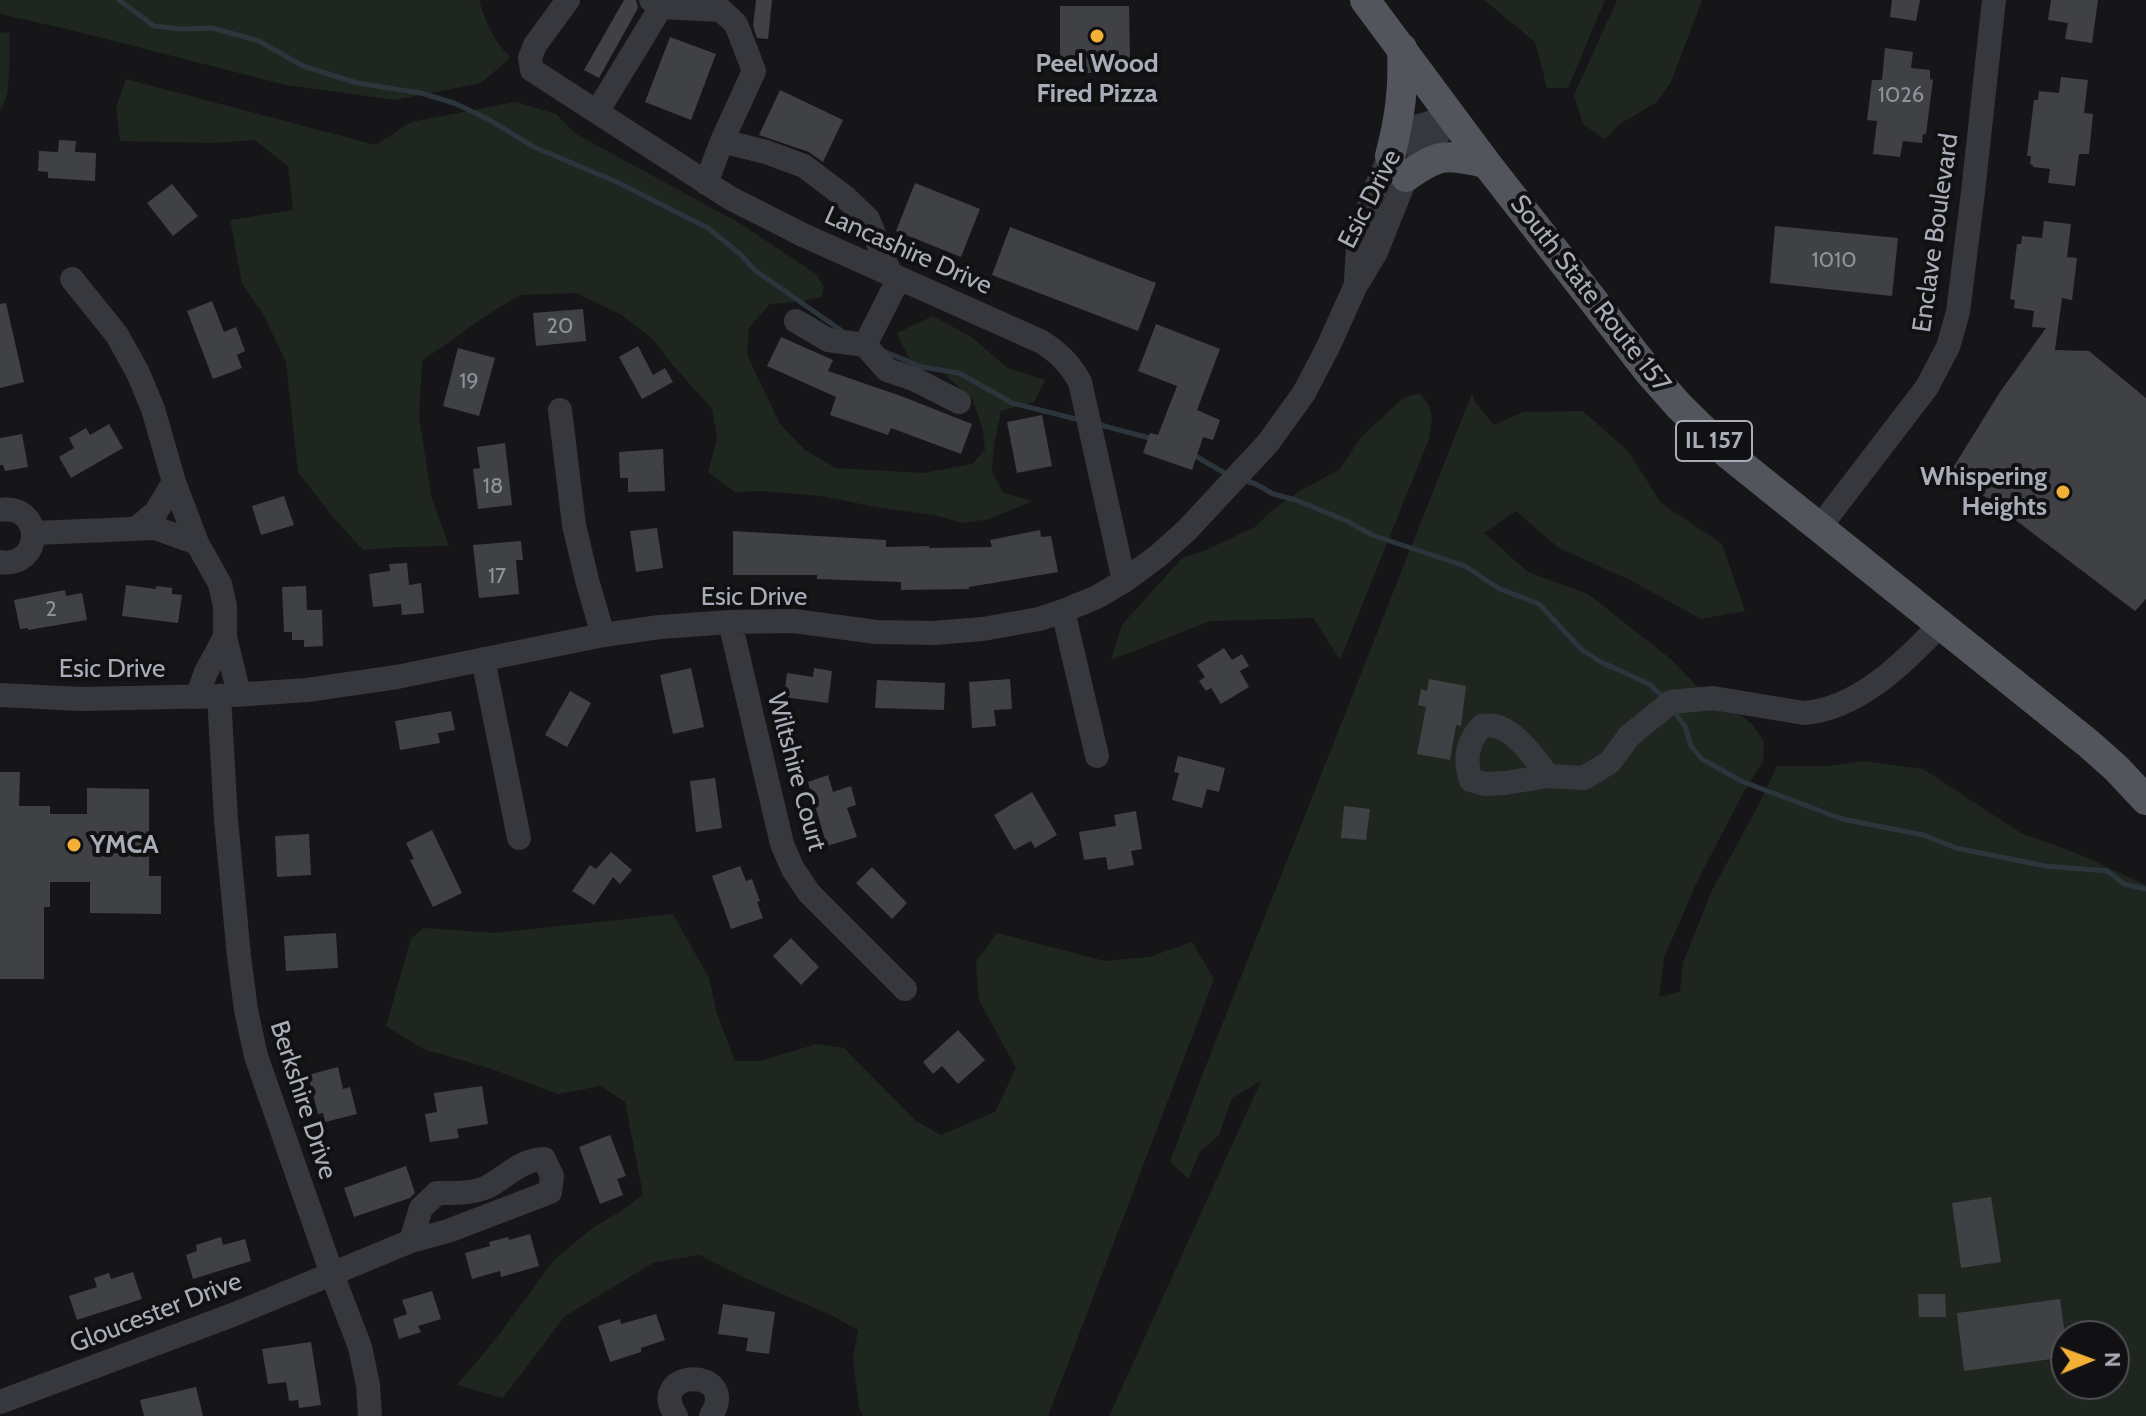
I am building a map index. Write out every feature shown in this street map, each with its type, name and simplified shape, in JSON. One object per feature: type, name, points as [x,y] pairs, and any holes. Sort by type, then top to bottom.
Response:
[{"type":"main road","name":"South State Route 157","points":[[1365,0],[1486,163],[1616,331],[1679,406],[1728,454],[2098,752],[2146,800]]},
{"type":"main road","points":[[1402,48],[1398,166],[1426,163],[1437,157],[1459,157],[1486,163]]},
{"type":"street","name":"Lancashire Drive","points":[[568,0],[535,45],[530,58],[532,70],[730,198],[803,235],[1042,342],[1070,365],[1080,382],[1124,581]]},
{"type":"street","name":"Enclave Boulevard","points":[[1819,528],[1927,387],[1948,347],[1958,312],[1994,0]]},
{"type":"street","points":[[597,112],[656,3],[721,10],[736,24],[754,71],[706,183]]},
{"type":"street","name":"Esic Drive","points":[[0,695],[82,699],[218,696],[307,690],[397,677],[603,635],[660,627],[794,621],[876,632],[933,633],[983,629],[1039,619],[1063,611],[1097,597],[1158,556],[1187,530],[1268,443],[1304,393],[1355,287],[1376,252],[1398,166],[1452,116]]},
{"type":"street","points":[[722,141],[804,166],[868,219],[895,277],[865,345]]},
{"type":"street","name":"Berkshire Drive","points":[[72,279],[117,335],[138,373],[197,543],[220,584],[225,606],[225,637],[218,696],[226,820],[246,1010],[261,1075],[360,1347],[368,1385],[370,1416]]},
{"type":"street","points":[[796,321],[828,340],[865,345],[887,370],[914,379],[959,402]]},
{"type":"street","points":[[560,410],[574,525],[603,635]]},
{"type":"street","points":[[137,528],[156,512],[174,482]]},
{"type":"street","points":[[0,510],[20,512],[27,518],[34,533],[33,543],[24,556],[16,561],[0,562]]},
{"type":"street","points":[[34,533],[155,528],[197,543]]},
{"type":"street","points":[[1063,611],[1097,756]]},
{"type":"street","name":"Wiltshire Court","points":[[730,622],[782,844],[793,869],[809,893],[905,989]]},
{"type":"street","points":[[1548,776],[1584,778],[1610,762],[1629,736],[1671,702],[1713,698],[1804,713],[1831,707],[1872,687],[1909,658],[1940,625]]},
{"type":"street","points":[[218,696],[206,672],[225,637]]},
{"type":"street","points":[[483,659],[519,838]]},
{"type":"street","name":"Gloucester Drive","points":[[0,1402],[235,1314],[411,1241],[448,1231],[550,1192],[552,1176],[544,1159],[532,1159],[485,1188],[437,1193],[421,1208],[411,1241]]},
{"type":"street","points":[[673,1415],[670,1403],[674,1387],[683,1380],[693,1378],[704,1380],[713,1388],[717,1401],[711,1416]]},
{"type":"shaded area","points":[[0,0],[479,0],[495,38],[511,57],[481,83],[395,100],[286,85],[0,14]]},
{"type":"shaded area","points":[[1484,0],[1605,0],[1568,88],[1547,88],[1535,42]]},
{"type":"shaded area","points":[[1617,0],[1702,0],[1671,82],[1657,102],[1620,124],[1605,139],[1583,124],[1574,95]]},
{"type":"shaded area","points":[[0,32],[10,33],[7,95],[0,111]]},
{"type":"shaded area","points":[[126,79],[376,145],[411,122],[515,102],[556,114],[576,134],[741,224],[816,274],[824,287],[822,297],[770,304],[749,328],[747,355],[780,424],[805,450],[836,468],[924,473],[972,464],[985,450],[983,431],[973,400],[942,372],[909,359],[897,333],[933,316],[970,336],[1008,368],[1045,380],[1034,402],[1001,411],[994,445],[992,472],[1003,493],[1032,501],[990,519],[963,523],[821,496],[735,492],[708,472],[717,438],[712,409],[653,339],[622,315],[576,293],[520,295],[422,361],[419,417],[432,499],[449,546],[363,550],[298,472],[286,362],[262,312],[242,284],[230,220],[293,210],[288,166],[254,140],[216,143],[120,141],[116,108]]},
{"type":"shaded area","points":[[1419,393],[1432,414],[1429,439],[1340,660],[1313,618],[1210,621],[1111,660],[1122,625],[1182,558],[1255,527],[1295,494],[1340,469],[1361,437],[1403,398]]},
{"type":"shaded area","points":[[1472,393],[1475,402],[1494,425],[1523,412],[1583,411],[1628,451],[1661,503],[1722,544],[1745,611],[1701,619],[1632,581],[1559,548],[1516,511],[1484,533],[1528,572],[1588,594],[1672,660],[1715,705],[1738,713],[1752,724],[1764,742],[1763,762],[1742,795],[1697,882],[1664,958],[1659,997],[1680,992],[1683,963],[1712,890],[1777,766],[1828,766],[1863,761],[1923,769],[2021,833],[2076,853],[2146,885],[2146,1416],[1109,1416],[1261,1081],[1232,1098],[1219,1135],[1199,1153],[1189,1179],[1170,1162]]},
{"type":"shaded area","points":[[673,914],[709,978],[717,1014],[735,1061],[759,1061],[817,1044],[844,1048],[916,1121],[941,1135],[995,1112],[1016,1068],[979,1000],[976,962],[997,933],[1105,961],[1149,957],[1192,942],[1214,979],[1048,1416],[863,1416],[859,1408],[853,1358],[858,1330],[699,1255],[653,1263],[565,1316],[503,1398],[457,1385],[495,1340],[554,1260],[591,1229],[643,1194],[625,1102],[601,1086],[558,1094],[489,1068],[423,1049],[386,1026],[411,938],[424,928],[494,933]]},
{"type":"building","points":[[624,0],[636,0],[638,8],[599,78],[584,70]]},
{"type":"building","points":[[756,0],[772,0],[768,39],[757,38],[753,26]]},
{"type":"building","points":[[1892,0],[1920,0],[1916,21],[1890,17]]},
{"type":"building","points":[[2051,0],[2098,0],[2092,43],[2065,39],[2068,23],[2048,20]]},
{"type":"building","points":[[1060,6],[1129,6],[1130,58],[1118,58],[1118,62],[1097,62],[1098,73],[1078,73],[1078,63],[1060,63]]},
{"type":"building","points":[[670,37],[716,54],[691,120],[645,102]]},
{"type":"building","points":[[1885,48],[1913,52],[1911,68],[1930,70],[1930,79],[1933,80],[1926,134],[1923,134],[1922,143],[1903,141],[1900,157],[1873,154],[1877,121],[1867,120],[1872,80],[1882,80]]},
{"type":"building","points":[[2061,77],[2088,80],[2084,113],[2093,114],[2089,154],[2079,154],[2075,186],[2048,183],[2050,169],[2033,167],[2030,164],[2031,156],[2027,156],[2034,100],[2038,100],[2039,91],[2059,93]]},
{"type":"building","points":[[780,90],[843,120],[823,162],[809,152],[759,135]]},
{"type":"building","points":[[59,140],[76,141],[75,152],[96,153],[95,181],[48,178],[48,172],[38,171],[39,151],[58,152]]},
{"type":"building","points":[[915,183],[980,209],[961,257],[896,231]]},
{"type":"building","points":[[172,184],[198,216],[173,236],[147,203]]},
{"type":"building","name":"Whispering Heights","points":[[2044,221],[2071,224],[2067,257],[2077,258],[2072,300],[2062,298],[2055,350],[2089,351],[2146,398],[2146,599],[2135,611],[1951,471],[2000,392],[2046,328],[2032,327],[2034,311],[2014,308],[2015,300],[2010,299],[2017,244],[2021,244],[2022,236],[2042,238]]},
{"type":"building","points":[[1775,226],[1898,238],[1892,296],[1770,283]]},
{"type":"building","points":[[1010,227],[1156,283],[1138,331],[992,275]]},
{"type":"building","points":[[212,301],[224,332],[236,327],[245,351],[237,355],[242,368],[213,379],[187,311]]},
{"type":"building","points":[[6,303],[24,382],[0,388],[0,304]]},
{"type":"building","points":[[583,309],[586,341],[536,346],[533,313]]},
{"type":"building","points":[[1156,324],[1220,349],[1197,410],[1220,420],[1213,440],[1203,437],[1192,470],[1143,453],[1150,433],[1158,435],[1177,386],[1138,371]]},
{"type":"building","points":[[781,337],[833,360],[828,371],[972,424],[961,454],[891,428],[888,435],[830,415],[836,397],[767,366]]},
{"type":"building","points":[[638,346],[653,375],[665,368],[673,382],[642,399],[619,357]]},
{"type":"building","points":[[458,348],[495,358],[479,416],[443,406]]},
{"type":"building","points":[[1042,415],[1052,466],[1017,473],[1007,422]]},
{"type":"building","points":[[109,424],[123,448],[71,478],[59,457],[74,448],[69,438],[86,428],[90,435]]},
{"type":"building","points":[[22,434],[28,467],[5,471],[0,465],[0,438]]},
{"type":"building","points":[[505,443],[512,505],[478,509],[473,469],[480,468],[477,447]]},
{"type":"building","points":[[663,449],[665,491],[628,492],[628,478],[620,478],[619,452]]},
{"type":"building","points":[[284,496],[294,525],[261,535],[252,506]]},
{"type":"building","points":[[657,528],[663,568],[636,572],[630,531]]},
{"type":"building","points":[[1040,530],[1041,537],[1051,536],[1058,572],[969,589],[901,590],[901,582],[817,579],[817,575],[733,575],[733,531],[886,540],[886,547],[929,548],[992,547],[990,540]]},
{"type":"building","points":[[521,541],[523,560],[516,560],[519,594],[479,598],[473,545]]},
{"type":"building","points":[[407,563],[409,585],[421,583],[424,613],[402,615],[401,604],[373,607],[369,574],[390,571],[389,564]]},
{"type":"building","points":[[126,585],[172,588],[172,594],[182,595],[178,623],[122,616]]},
{"type":"building","points":[[306,586],[307,610],[322,610],[323,646],[304,647],[304,640],[292,640],[292,632],[284,632],[282,587]]},
{"type":"building","points":[[65,590],[66,596],[82,593],[87,620],[20,629],[14,600]]},
{"type":"building","points":[[1224,648],[1232,660],[1242,654],[1249,666],[1240,671],[1249,687],[1221,704],[1211,688],[1206,691],[1199,681],[1205,677],[1197,665]]},
{"type":"building","points":[[691,668],[704,727],[673,734],[660,675]]},
{"type":"building","points":[[814,668],[832,671],[828,703],[784,697],[787,673],[813,677]]},
{"type":"building","points":[[1010,679],[1012,709],[994,710],[996,726],[972,728],[969,682]]},
{"type":"building","points":[[1429,679],[1466,686],[1461,726],[1456,725],[1450,760],[1417,754],[1426,707],[1418,705],[1421,689],[1427,691]]},
{"type":"building","points":[[877,680],[945,683],[944,710],[875,708]]},
{"type":"building","points":[[570,691],[591,703],[567,747],[545,735]]},
{"type":"building","points":[[451,711],[455,730],[438,733],[440,743],[400,750],[395,721]]},
{"type":"building","points":[[1178,756],[1225,768],[1219,792],[1207,789],[1202,808],[1172,800],[1179,773],[1174,772]]},
{"type":"building","name":"YMCA","points":[[0,772],[20,772],[19,806],[50,806],[50,814],[87,814],[87,788],[149,789],[149,876],[161,876],[161,914],[90,913],[90,882],[50,882],[50,907],[44,907],[44,979],[0,979]]},
{"type":"building","points":[[828,775],[833,792],[851,786],[856,805],[847,808],[857,837],[827,846],[808,782]]},
{"type":"building","points":[[715,778],[722,828],[696,832],[690,781]]},
{"type":"building","points":[[1032,792],[1057,835],[1035,848],[1031,841],[1014,850],[994,815]]},
{"type":"building","points":[[1344,806],[1370,809],[1366,840],[1341,838]]},
{"type":"building","points":[[1136,811],[1142,849],[1131,851],[1134,865],[1108,870],[1106,857],[1084,860],[1079,832],[1116,826],[1114,815]]},
{"type":"building","points":[[432,830],[462,893],[433,907],[410,860],[414,859],[406,843]]},
{"type":"building","points":[[309,834],[311,875],[277,877],[275,836]]},
{"type":"building","points":[[611,852],[632,870],[620,884],[613,877],[594,905],[572,891],[590,865],[596,869]]},
{"type":"building","points":[[740,866],[746,881],[752,879],[763,918],[731,929],[712,876]]},
{"type":"building","points":[[872,867],[907,903],[892,919],[856,883]]},
{"type":"building","points":[[336,933],[338,968],[286,971],[284,936]]},
{"type":"building","points":[[791,938],[819,967],[801,985],[773,956]]},
{"type":"building","points":[[958,1030],[985,1060],[958,1084],[942,1066],[933,1074],[923,1062]]},
{"type":"building","points":[[338,1067],[343,1089],[350,1087],[357,1114],[325,1122],[323,1113],[318,1114],[308,1075]]},
{"type":"building","points":[[482,1086],[488,1124],[457,1129],[459,1138],[430,1142],[425,1114],[437,1112],[434,1093]]},
{"type":"building","points":[[610,1135],[626,1176],[617,1179],[623,1195],[600,1204],[579,1147]]},
{"type":"building","points":[[406,1166],[415,1193],[410,1198],[354,1217],[344,1188]]},
{"type":"building","points":[[1991,1197],[2001,1262],[1961,1268],[1952,1203]]},
{"type":"building","points":[[530,1234],[539,1266],[501,1277],[500,1271],[472,1279],[465,1253],[490,1246],[489,1242]]},
{"type":"building","points":[[221,1237],[223,1245],[245,1239],[251,1261],[193,1279],[186,1255],[197,1251],[196,1245]]},
{"type":"building","points":[[133,1272],[142,1299],[77,1320],[69,1296],[97,1287],[94,1278],[109,1273],[111,1279]]},
{"type":"building","points":[[432,1291],[441,1319],[418,1326],[421,1332],[399,1339],[393,1319],[407,1314],[402,1300]]},
{"type":"building","points":[[1918,1294],[1945,1294],[1946,1317],[1919,1317]]},
{"type":"building","points":[[2060,1299],[2063,1320],[2050,1320],[2050,1359],[1964,1371],[1957,1313]]},
{"type":"building","points":[[723,1304],[775,1312],[769,1354],[746,1351],[748,1338],[718,1334]]},
{"type":"building","points":[[656,1314],[665,1340],[610,1362],[598,1326],[620,1319],[621,1324]]},
{"type":"building","points":[[311,1342],[321,1405],[299,1408],[298,1400],[289,1401],[286,1382],[268,1384],[262,1349]]},
{"type":"building","points":[[196,1387],[203,1416],[144,1416],[140,1400]]},
{"type":"waterway","points":[[119,0],[154,26],[212,28],[259,41],[303,66],[357,83],[421,93],[454,103],[534,147],[617,182],[708,228],[756,271],[842,331]]},
{"type":"waterway","points":[[883,351],[922,367],[959,373],[1012,403],[1080,420]]},
{"type":"waterway","points":[[1097,424],[1153,439]]},
{"type":"waterway","points":[[1192,454],[1228,475]]},
{"type":"waterway","points":[[1242,480],[1349,522],[1372,535],[1465,566],[1498,588],[1539,604],[1581,649],[1601,662],[1649,684],[1663,697]]},
{"type":"waterway","points":[[1672,709],[1685,726],[1691,746],[1702,759],[1741,781],[1842,819],[1923,835],[1956,848],[2045,866],[2107,871],[2124,884],[2146,889]]},
{"type":"place","name":"Peel Wood Fired Pizza","points":[[1097,36]]},
{"type":"place","name":"Whispering Heights","points":[[2063,492]]},
{"type":"place","name":"YMCA","points":[[74,845]]}]
